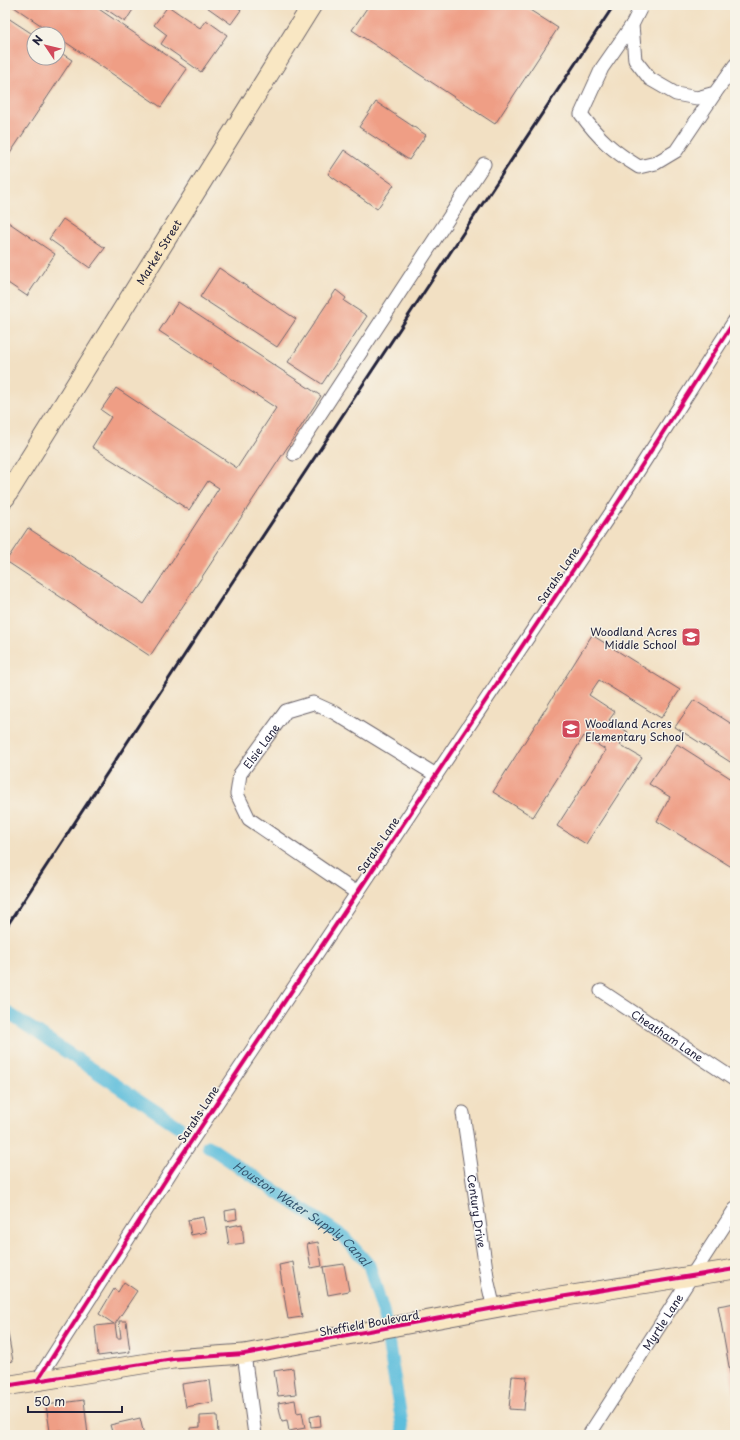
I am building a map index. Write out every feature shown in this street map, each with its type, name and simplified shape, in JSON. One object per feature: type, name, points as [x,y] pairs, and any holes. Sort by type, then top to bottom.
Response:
[{"type":"street","name":"Market Street","points":[[5,498],[312,5]]},
{"type":"street","points":[[642,5],[632,25],[602,68],[581,114],[595,133],[614,152],[639,167],[656,163],[676,151],[735,65]]},
{"type":"street","points":[[632,25],[635,60],[650,79],[676,94],[697,98],[715,93]]},
{"type":"street","points":[[294,454],[484,164]]},
{"type":"street","name":"Sarahs Lane","points":[[37,1381],[172,1170],[618,501],[735,320]]},
{"type":"street","name":"Elsie Lane","points":[[356,893],[249,819],[237,794],[240,774],[286,711],[313,703],[335,714],[436,775]]},
{"type":"street","name":"Cheatham Lane","points":[[601,991],[735,1080]]},
{"type":"street","name":"Century Drive","points":[[463,1113],[488,1282],[494,1309]]},
{"type":"street","name":"Myrtle Lane","points":[[590,1435],[735,1209]]},
{"type":"street","name":"Sheffield Boulevard","points":[[5,1386],[173,1359],[244,1354],[365,1333],[516,1304],[735,1269]]},
{"type":"street","points":[[244,1354],[255,1435]]},
{"type":"building","points":[[11,5],[93,5],[187,69],[161,107],[66,42],[66,26],[42,26]]},
{"type":"building","points":[[100,5],[136,5],[125,22]]},
{"type":"building","points":[[204,5],[235,5],[241,10],[231,24]]},
{"type":"building","points":[[369,5],[522,5],[558,28],[495,124],[352,30]]},
{"type":"building","points":[[168,6],[200,28],[206,20],[227,35],[201,72],[161,44],[167,35],[154,25]]},
{"type":"building","points":[[5,16],[26,30],[26,66],[66,66],[66,56],[72,60],[5,161]]},
{"type":"building","points":[[376,102],[426,135],[409,160],[359,127]]},
{"type":"building","points":[[344,150],[394,185],[377,209],[328,174]]},
{"type":"building","points":[[63,219],[105,248],[90,268],[49,239]]},
{"type":"building","points":[[5,220],[55,254],[27,296],[5,281]]},
{"type":"building","points":[[219,268],[296,319],[277,347],[200,297]]},
{"type":"building","points":[[336,290],[346,298],[344,301],[367,316],[322,384],[288,362]]},
{"type":"building","points":[[178,302],[321,396],[150,656],[6,561],[28,528],[144,604],[219,488],[208,481],[189,510],[92,447],[111,417],[101,410],[116,388],[237,468],[276,408],[159,331]]},
{"type":"building","points":[[592,635],[680,690],[661,718],[599,680],[589,695],[615,712],[609,720],[628,732],[620,745],[642,758],[586,844],[557,826],[606,750],[584,736],[533,817],[493,792]]},
{"type":"building","points":[[694,700],[735,726],[735,765],[675,727]]},
{"type":"building","points":[[677,744],[735,781],[735,869],[657,821],[670,797],[649,784]]},
{"type":"building","points":[[236,1209],[237,1219],[226,1221],[225,1211]]},
{"type":"building","points":[[203,1217],[206,1232],[191,1235],[188,1220]]},
{"type":"building","points":[[242,1224],[244,1243],[229,1245],[226,1227]]},
{"type":"building","points":[[318,1242],[322,1266],[311,1268],[307,1244]]},
{"type":"building","points":[[293,1262],[302,1317],[288,1319],[279,1265]]},
{"type":"building","points":[[344,1264],[349,1291],[328,1295],[323,1267]]},
{"type":"building","points":[[124,1282],[137,1291],[115,1324],[117,1338],[121,1338],[119,1321],[126,1321],[130,1352],[98,1356],[95,1326],[114,1324],[99,1314],[114,1289],[118,1292]]},
{"type":"building","points":[[735,1303],[735,1394],[734,1394],[718,1306]]},
{"type":"building","points":[[5,1317],[13,1361],[5,1363]]},
{"type":"building","points":[[293,1368],[296,1394],[278,1396],[274,1371]]},
{"type":"building","points":[[512,1376],[527,1377],[524,1410],[509,1409]]},
{"type":"building","points":[[210,1380],[213,1402],[186,1407],[182,1384]]},
{"type":"building","points":[[84,1400],[88,1435],[62,1435],[62,1430],[50,1431],[46,1405]]},
{"type":"building","points":[[295,1400],[297,1413],[302,1412],[305,1428],[289,1431],[287,1420],[282,1421],[278,1403]]},
{"type":"building","points":[[217,1415],[218,1435],[191,1435],[191,1428],[200,1427],[200,1416]]},
{"type":"building","points":[[320,1415],[321,1426],[311,1427],[310,1417]]},
{"type":"building","points":[[140,1418],[144,1435],[113,1435],[110,1425]]},
{"type":"waterway","name":"Houston Water Supply Canal","points":[[5,1011],[178,1126]]},
{"type":"waterway","name":"Houston Water Supply Canal","points":[[208,1146],[344,1237],[369,1265],[383,1311],[404,1435]]},
{"type":"railway","points":[[5,929],[614,5]]},
{"type":"cycle path","points":[[37,1381],[172,1170],[615,507],[735,320]]},
{"type":"cycle path","points":[[5,1386],[173,1359],[244,1354],[516,1304],[735,1269]]},
{"type":"place","name":"Woodland Acres Middle School","points":[[691,637]]},
{"type":"place","name":"Woodland Acres Elementary School","points":[[571,729]]}]
